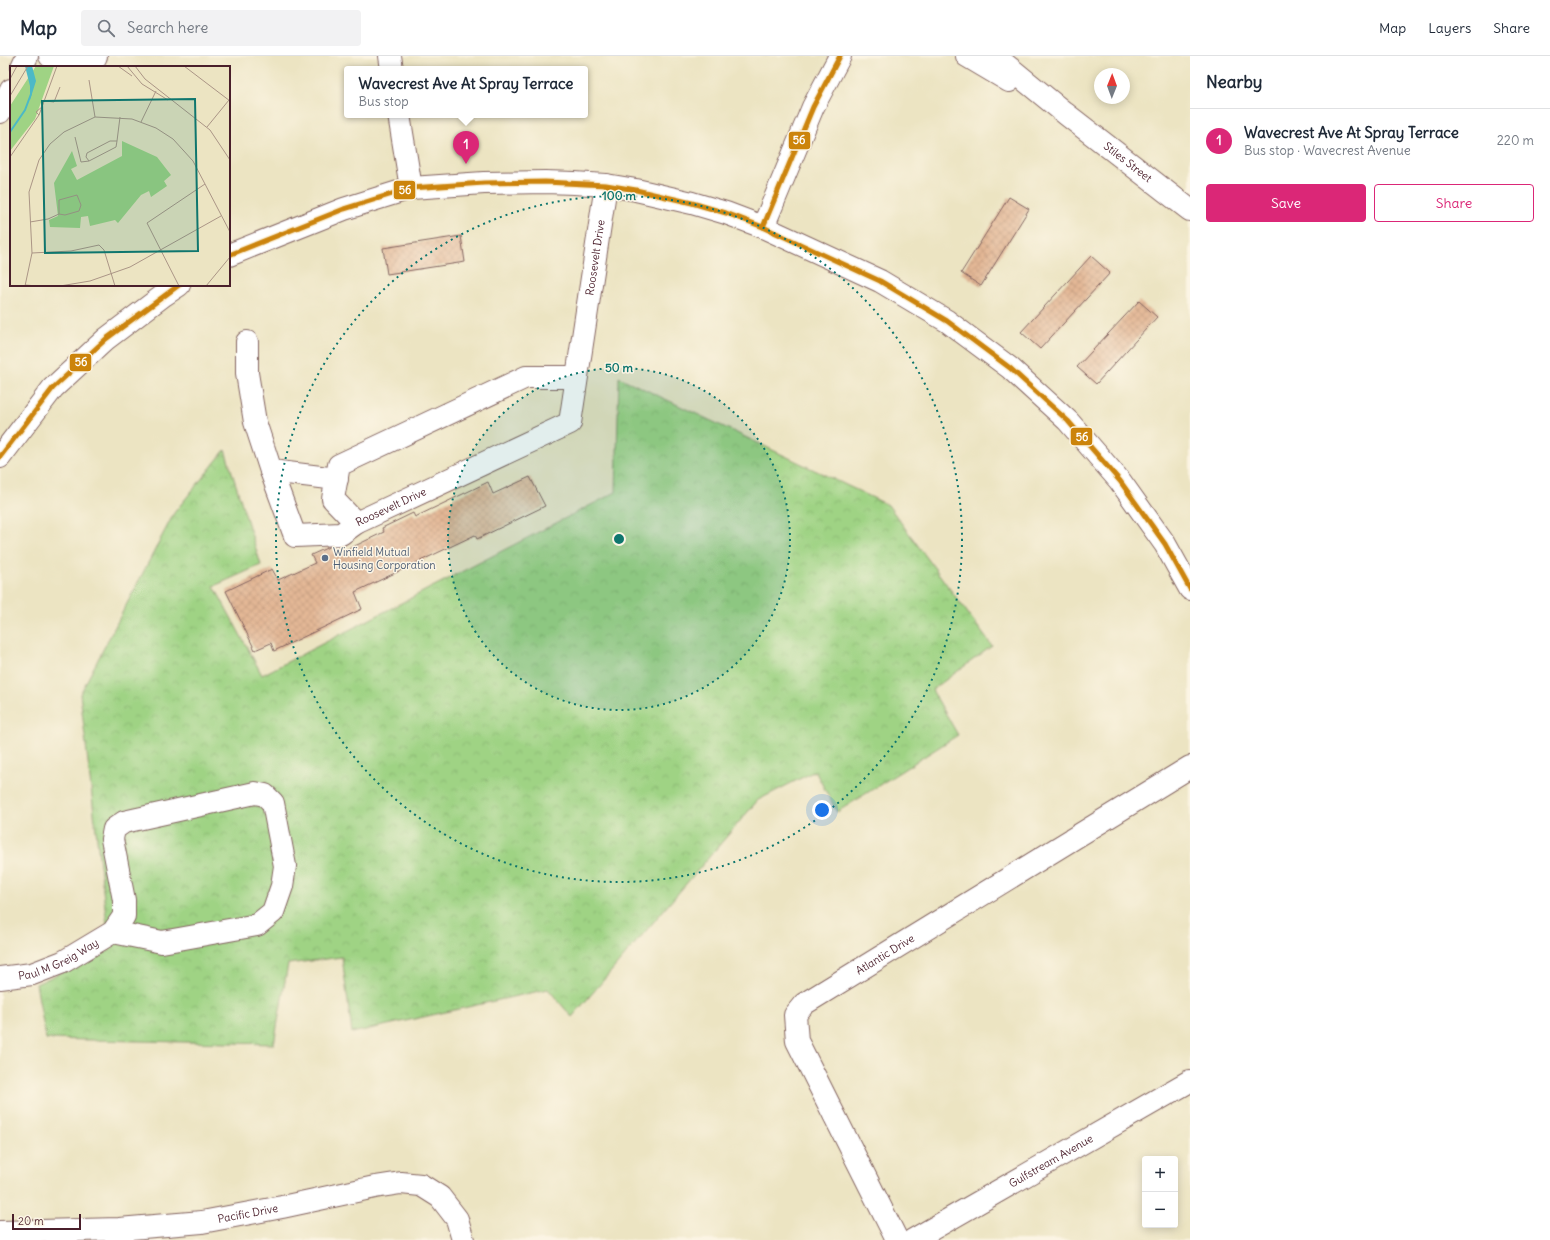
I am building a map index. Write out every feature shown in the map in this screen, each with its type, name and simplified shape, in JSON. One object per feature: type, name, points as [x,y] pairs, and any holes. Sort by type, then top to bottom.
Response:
[{"type":"street","points":[[22,66],[27,56]]},
{"type":"street","points":[[50,56],[93,62],[96,56]]},
{"type":"street","points":[[390,56],[392,66]]},
{"type":"street","points":[[763,227],[813,107],[840,56]]},
{"type":"street","points":[[967,56],[1066,114]]},
{"type":"street","points":[[995,56],[1066,114]]},
{"type":"street","name":"Stiles Street","points":[[1066,114],[1190,210]]},
{"type":"street","points":[[399,118],[411,188]]},
{"type":"street","points":[[230,255],[344,209],[411,188],[484,182],[545,182],[606,185],[692,202],[726,213],[763,227],[880,281],[947,321],[1010,368],[1068,421],[1120,480],[1165,544],[1190,589]]},
{"type":"street","name":"Roosevelt Drive","points":[[577,378],[526,377],[339,465],[333,499],[356,523],[570,423],[577,378],[606,185]]},
{"type":"street","points":[[0,457],[54,388],[106,339],[164,294],[177,286]]},
{"type":"street","points":[[247,342],[246,373],[255,422],[295,536],[341,534],[356,523]]},
{"type":"street","points":[[271,471],[336,479]]},
{"type":"street","name":"Atlantic Drive","points":[[897,1240],[797,1041],[795,1015],[804,1004],[1190,767]]},
{"type":"street","points":[[255,793],[265,795],[274,803],[285,866],[282,886],[273,912],[257,926],[162,942],[113,932],[124,916],[124,900],[112,839],[114,829],[124,822],[255,793]]},
{"type":"street","name":"Paul M Greig Way","points":[[0,978],[32,974],[57,964],[113,932]]},
{"type":"street","name":"Gulfstream Avenue","points":[[913,1240],[1190,1081]]},
{"type":"street","name":"Pacific Drive","points":[[0,1232],[119,1229],[202,1222],[401,1183],[421,1185],[440,1197],[457,1219],[463,1240]]},
{"type":"green space","points":[[619,377],[888,505],[992,646],[932,690],[958,735],[837,812],[815,771],[758,800],[572,1017],[548,989],[352,1033],[342,957],[288,964],[274,1044],[46,1039],[36,984],[110,950],[80,694],[174,513],[225,450],[261,565],[214,586],[262,675],[616,492]]},
{"type":"building","points":[[1009,197],[1029,209],[981,286],[961,273]]},
{"type":"building","points":[[461,236],[465,262],[387,274],[383,248]]},
{"type":"building","points":[[1091,256],[1110,273],[1040,349],[1021,332]]},
{"type":"building","points":[[1139,301],[1157,317],[1096,384],[1077,367]]},
{"type":"building","points":[[530,477],[545,506],[477,539],[475,535],[355,592],[362,609],[274,651],[271,643],[255,650],[226,591],[272,569],[278,580],[315,563],[311,555],[331,546],[336,555],[384,532],[382,528],[413,513],[415,517],[488,482],[493,494]]},
{"type":"transit line","name":"56","points":[[763,227],[813,107],[840,56]]},
{"type":"transit line","name":"56","points":[[230,255],[344,209],[411,188],[484,183],[545,182],[606,185],[636,190],[692,203],[726,213],[763,227],[880,281],[947,321],[1010,368],[1068,421],[1120,481],[1165,544],[1190,589]]},
{"type":"transit line","name":"56","points":[[0,457],[53,388],[106,339],[178,286]]},
{"type":"place","name":"Wavecrest Ave At Spray Terrace","points":[[466,164]]},
{"type":"place","name":"Winfield Mutual Housing Corporation","points":[[325,558]]}]
